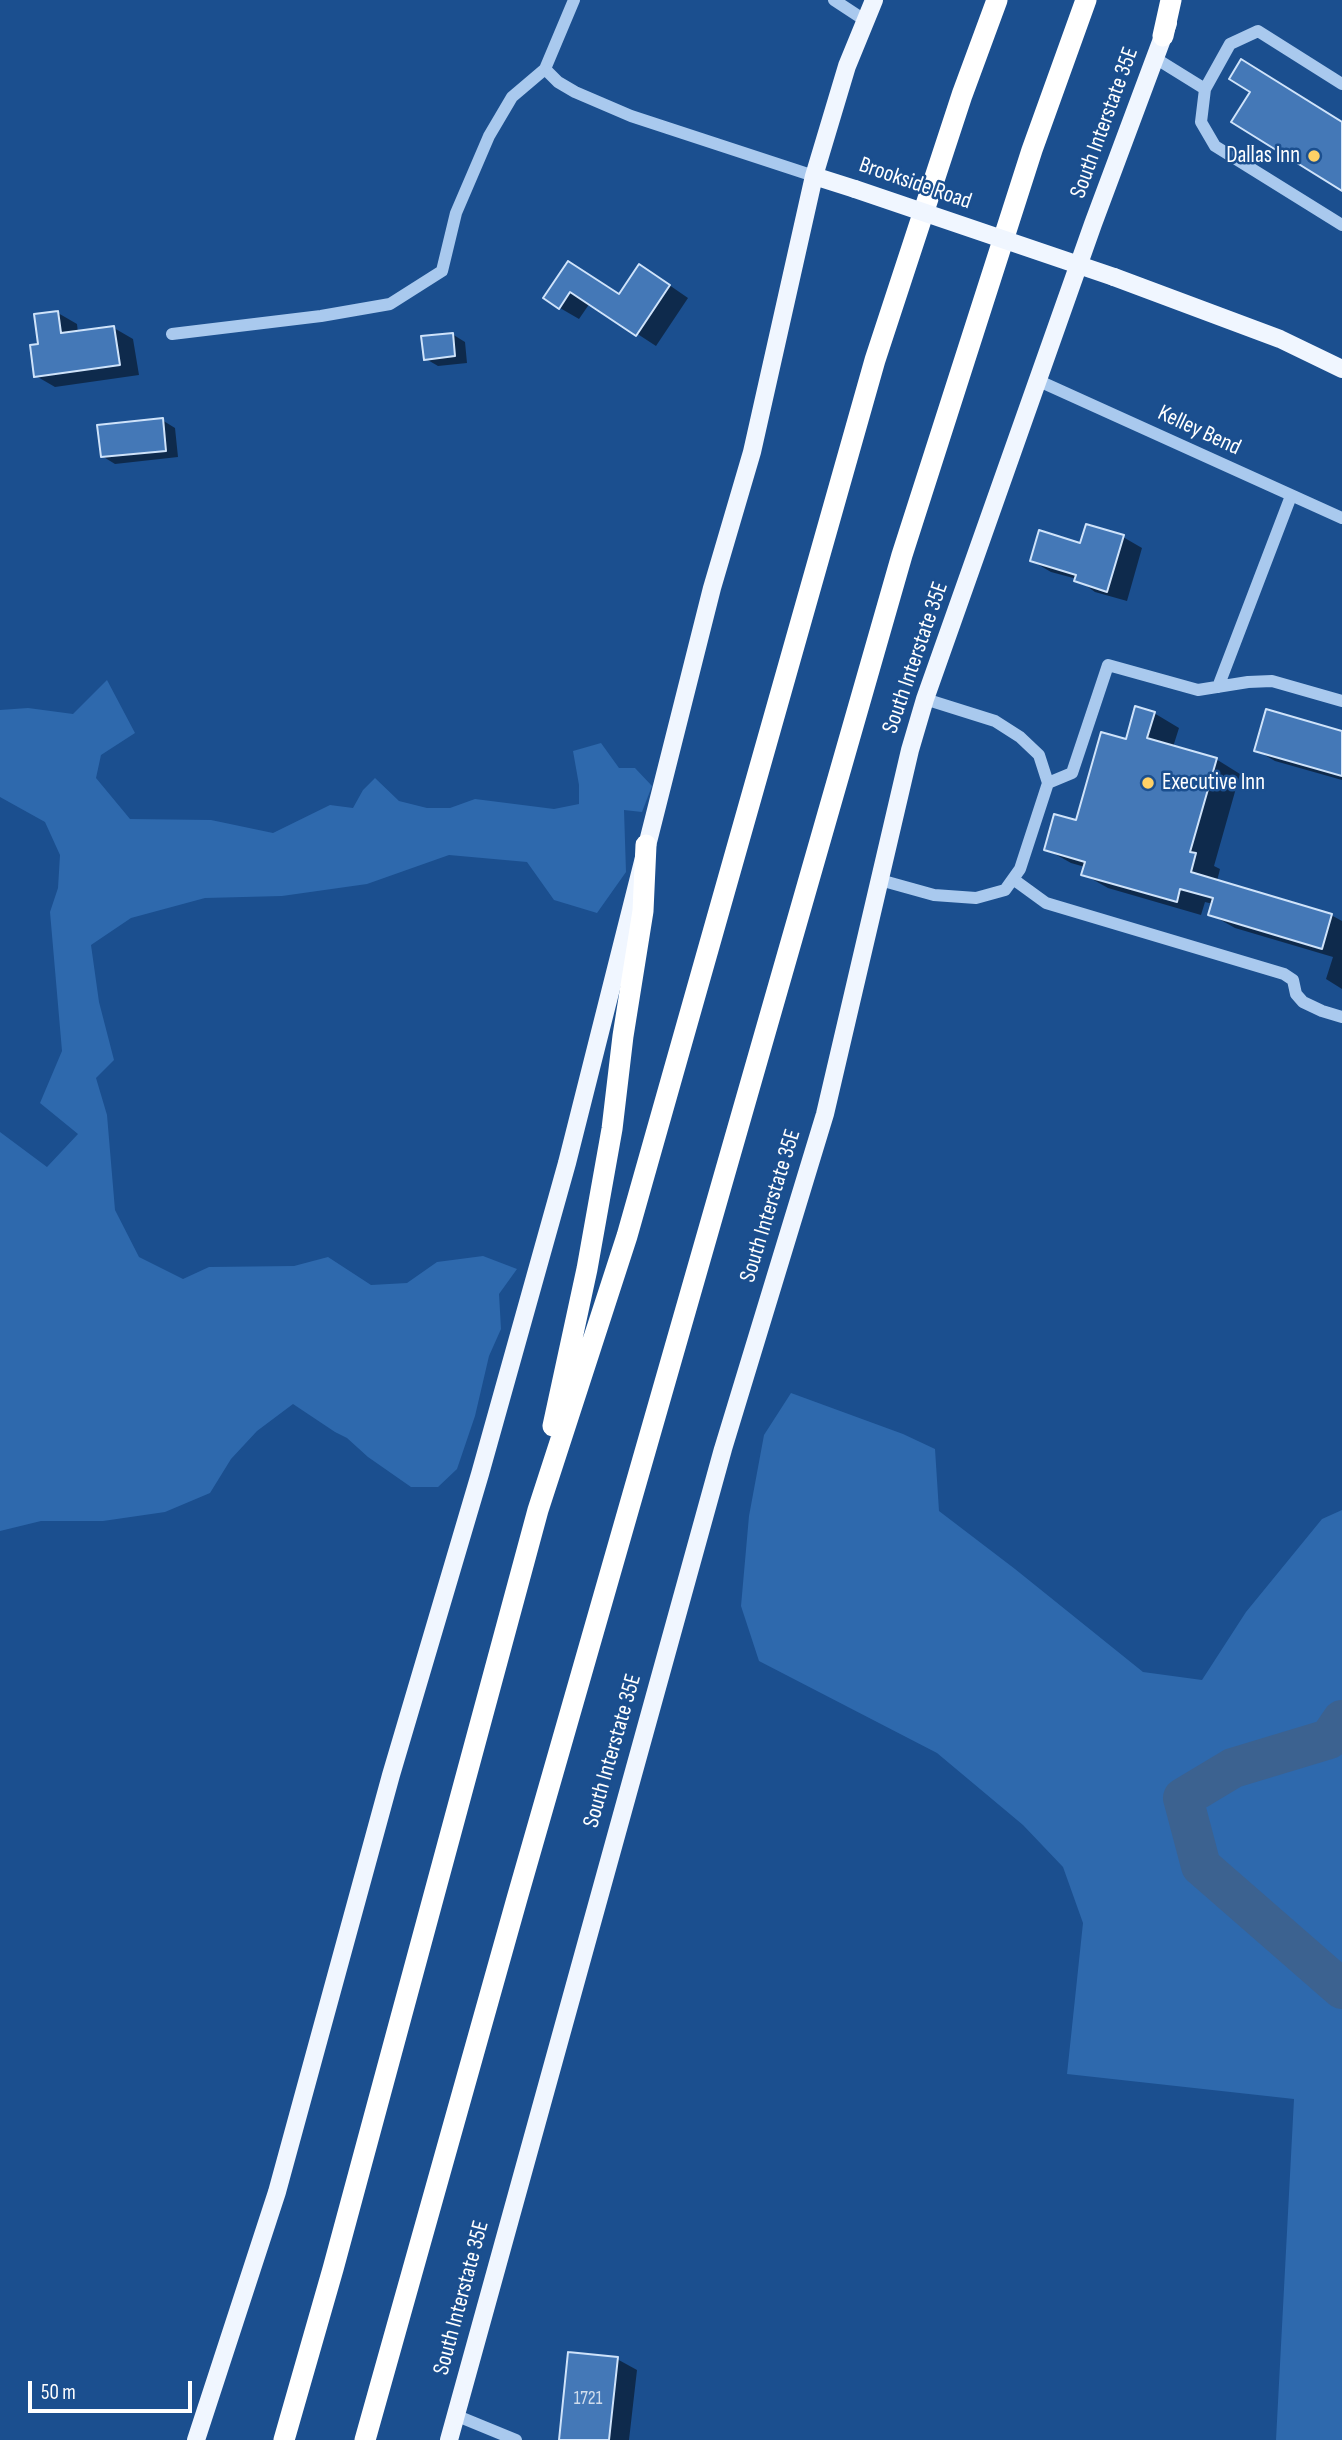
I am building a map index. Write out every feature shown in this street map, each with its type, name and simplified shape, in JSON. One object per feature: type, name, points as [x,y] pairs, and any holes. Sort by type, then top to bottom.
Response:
[{"type":"highway","points":[[284,2440],[333,2269],[538,1510],[626,1236],[875,360],[962,95],[997,0]]},
{"type":"highway","points":[[365,2440],[518,1895],[902,555],[1032,150],[1086,0]]},
{"type":"highway","points":[[1163,36],[1171,0]]},
{"type":"highway","points":[[538,1510],[612,1129],[623,1036],[643,911],[646,845]]},
{"type":"main road","points":[[196,2440],[277,2192],[309,2083],[391,1775],[480,1475],[567,1163],[712,588],[752,452],[814,176],[847,66],[874,0]]},
{"type":"main road","name":"South Interstate 35E","points":[[449,2440],[723,1449],[825,1114],[910,750],[925,699],[1154,58],[1179,0]]},
{"type":"main road","name":"Brookside Road","points":[[814,176],[1114,277],[1280,339],[1342,369]]},
{"type":"street","points":[[172,334],[321,316],[390,304],[442,271],[456,213],[489,136],[512,97],[545,69],[574,0]]},
{"type":"street","points":[[834,0],[866,21]]},
{"type":"street","points":[[1342,83],[1258,31],[1230,44],[1205,89],[1201,122],[1216,146],[1342,225]]},
{"type":"street","points":[[1154,58],[1205,89]]},
{"type":"street","name":"Brookside Road","points":[[545,69],[558,82],[575,92],[631,117],[814,176]]},
{"type":"street","name":"Kelley Bend","points":[[1039,381],[1342,518]]},
{"type":"street","points":[[1218,687],[1291,496]]},
{"type":"street","points":[[1048,783],[1072,773],[1108,665],[1198,690],[1272,681],[1342,701]]},
{"type":"street","points":[[880,880],[934,895],[976,898],[1006,890],[1020,869],[1048,783],[1039,755],[1020,737],[995,721],[925,699]]},
{"type":"street","points":[[1013,879],[1046,903],[1284,974],[1293,981],[1296,994],[1303,1002],[1342,1017]]},
{"type":"street","points":[[455,2415],[516,2440]]},
{"type":"shaded area","points":[[107,680],[135,733],[101,755],[96,778],[130,819],[211,820],[273,833],[330,805],[353,808],[363,790],[375,778],[399,801],[427,808],[450,808],[475,799],[554,809],[579,804],[579,785],[573,751],[601,743],[619,768],[635,768],[652,786],[642,812],[624,810],[626,872],[597,913],[554,900],[527,862],[449,855],[367,884],[282,896],[205,898],[131,918],[91,945],[99,1002],[114,1060],[96,1078],[107,1115],[115,1210],[139,1257],[183,1279],[209,1267],[294,1266],[328,1257],[371,1285],[407,1283],[437,1262],[483,1256],[517,1269],[499,1294],[501,1329],[489,1356],[475,1416],[457,1469],[438,1487],[411,1487],[368,1457],[347,1438],[293,1404],[257,1431],[231,1459],[210,1493],[165,1512],[103,1521],[41,1521],[0,1531],[0,1132],[47,1167],[78,1134],[40,1103],[62,1051],[50,912],[58,888],[60,855],[45,822],[0,797],[0,710],[28,708],[73,714]]},
{"type":"shaded area","points":[[791,1393],[903,1434],[935,1449],[939,1511],[1143,1672],[1202,1680],[1246,1612],[1322,1519],[1342,1510],[1342,2440],[1276,2440],[1294,2099],[1067,2074],[1083,1923],[1063,1867],[1023,1825],[937,1753],[759,1661],[741,1606],[749,1516],[764,1435]]},
{"type":"building","name":"Dallas Inn","points":[[1241,59],[1342,122],[1342,191],[1231,122],[1250,92],[1229,79]]},
{"type":"building","points":[[568,261],[619,294],[639,264],[670,285],[636,336],[570,292],[559,309],[543,298]]},
{"type":"building","points":[[58,311],[61,333],[114,326],[120,365],[34,377],[30,345],[38,344],[34,314]]},
{"type":"building","points":[[453,333],[455,356],[424,360],[421,336]]},
{"type":"building","points":[[163,418],[166,451],[101,457],[97,425]]},
{"type":"building","points":[[1086,524],[1124,535],[1107,592],[1074,581],[1076,575],[1030,561],[1039,530],[1080,543]]},
{"type":"building","name":"Executive Inn","points":[[1135,706],[1155,712],[1147,738],[1217,758],[1190,852],[1196,853],[1191,872],[1332,914],[1322,949],[1208,915],[1213,898],[1180,889],[1177,902],[1081,875],[1085,862],[1044,850],[1054,814],[1076,820],[1101,732],[1126,739]]},
{"type":"building","points":[[1266,709],[1342,731],[1342,776],[1254,751]]},
{"type":"building","points":[[568,2352],[618,2357],[609,2440],[559,2440]]},
{"type":"waterway","points":[[1342,1720],[1329,1739],[1233,1768],[1183,1798],[1201,1866],[1342,1989]]},
{"type":"place","name":"Dallas Inn","points":[[1314,156]]},
{"type":"place","name":"Executive Inn","points":[[1148,783]]}]
